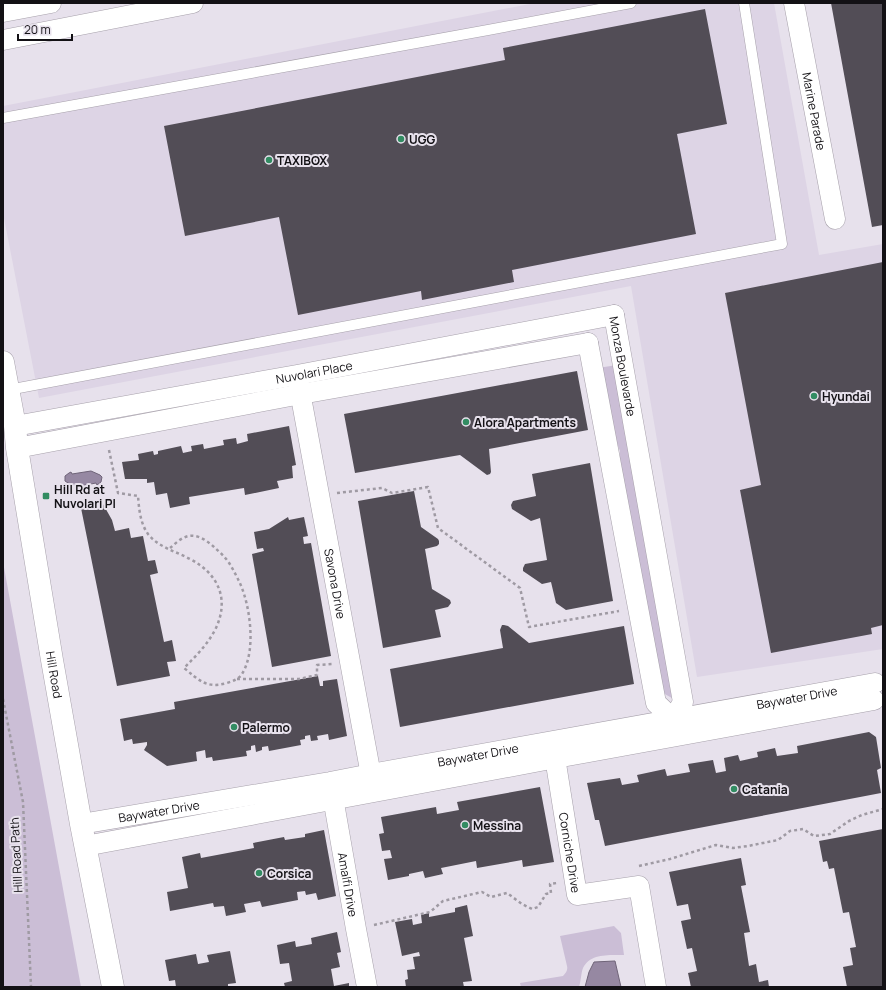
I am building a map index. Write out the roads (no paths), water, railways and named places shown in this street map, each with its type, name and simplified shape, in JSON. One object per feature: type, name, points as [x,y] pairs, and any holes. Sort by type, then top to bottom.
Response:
[{"type":"street","points":[[3,12],[52,3]]},
{"type":"street","points":[[3,40],[193,3]]},
{"type":"street","name":"Marine Parade","points":[[794,3],[835,219]]},
{"type":"street","name":"Monza Boulevarde","points":[[588,343],[614,315]]},
{"type":"street","name":"Monza Boulevarde","points":[[614,315],[682,702],[674,728]]},
{"type":"street","name":"Nuvolari Place","points":[[15,426],[297,375],[614,315]]},
{"type":"street","points":[[588,343],[656,702],[674,728]]},
{"type":"street","name":"Nuvolari Place","points":[[17,448],[301,394],[588,343]]},
{"type":"street","name":"Hill Road","points":[[3,362],[15,426],[17,448],[52,660],[85,846],[113,987]]},
{"type":"street","name":"Savona Drive","points":[[297,375],[373,783]]},
{"type":"street","name":"Baywater Drive","points":[[85,846],[373,783],[554,749],[879,692]]},
{"type":"street","name":"Corniche Drive","points":[[554,749],[577,895],[639,886],[656,987]]},
{"type":"street","name":"Baywater Drive","points":[[81,824],[332,791]]},
{"type":"street","name":"Amalfi Drive","points":[[332,791],[367,987]]},
{"type":"lane","points":[[3,118],[631,3]]},
{"type":"lane","points":[[8,390],[782,244],[744,3]]},
{"type":"place","name":"UGG","points":[[401,139]]},
{"type":"place","name":"TAXIBOX","points":[[269,160]]},
{"type":"place","name":"Hyundai","points":[[814,396]]},
{"type":"place","name":"Alora Apartments","points":[[466,422]]},
{"type":"place","name":"Hill Rd at Nuvolari Pl","points":[[46,496]]},
{"type":"place","name":"Palermo","points":[[234,727]]},
{"type":"place","name":"Catania","points":[[734,789]]},
{"type":"place","name":"Messina","points":[[465,825]]},
{"type":"place","name":"Corsica","points":[[259,873]]}]
